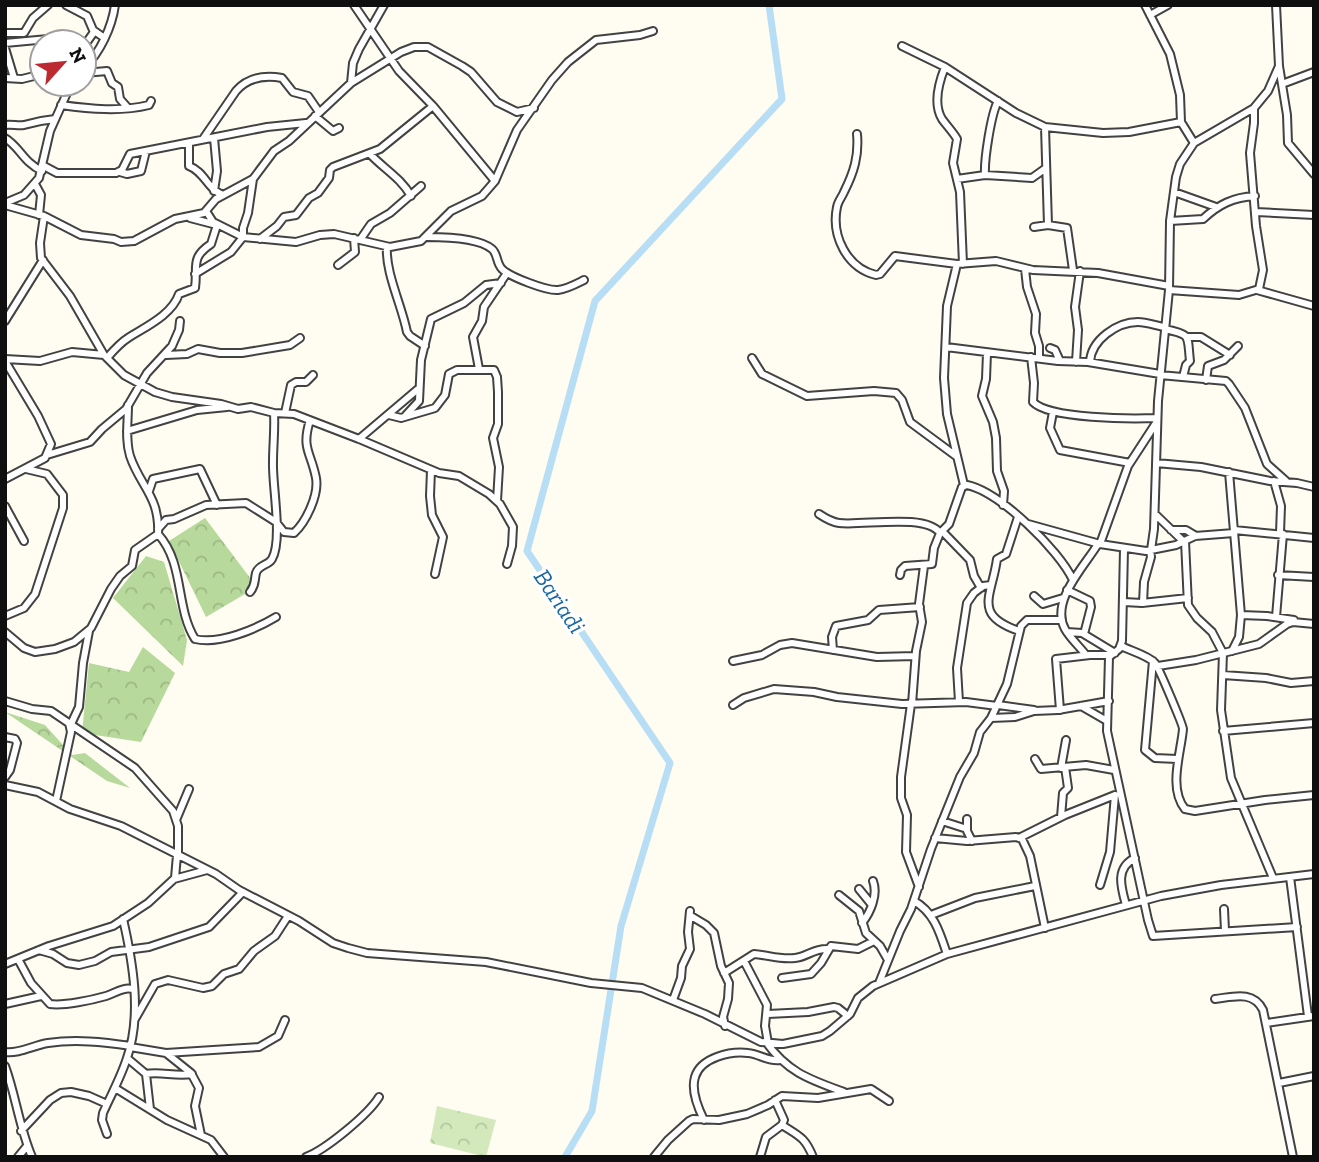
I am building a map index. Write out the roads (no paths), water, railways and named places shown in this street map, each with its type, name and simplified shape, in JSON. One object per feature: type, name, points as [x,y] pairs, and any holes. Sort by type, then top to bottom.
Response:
[{"type":"street","points":[[5,33],[24,33],[33,18],[48,5]]},
{"type":"street","points":[[66,5],[89,18],[93,28]]},
{"type":"street","points":[[98,52],[112,21],[114,5]]},
{"type":"street","points":[[354,5],[389,59],[433,106],[495,181]]},
{"type":"street","points":[[351,83],[353,63],[384,5]]},
{"type":"street","points":[[1145,5],[1170,54],[1180,95],[1181,122],[1194,143]]},
{"type":"street","points":[[1150,15],[1168,5]]},
{"type":"street","points":[[1276,5],[1279,66],[1288,143],[1314,174]]},
{"type":"street","points":[[185,217],[216,225],[243,237],[260,239],[296,242],[327,234],[387,247],[416,243],[427,237],[437,223],[451,211],[482,195],[495,181],[517,130],[561,70],[596,40],[653,31]]},
{"type":"street","points":[[98,34],[103,37]]},
{"type":"street","points":[[14,78],[5,45],[28,42]]},
{"type":"street","points":[[902,46],[945,67],[1024,118],[1045,127],[1103,134],[1181,122]]},
{"type":"street","points":[[6,202],[81,235],[127,242],[147,235],[175,219],[206,211],[223,195],[253,179],[274,151],[289,141],[351,83],[414,47],[428,47],[471,72],[494,100],[517,111],[534,108]]},
{"type":"street","points":[[1143,603],[1155,513],[1157,419],[1169,288],[1170,221],[1180,164],[1194,143],[1254,108],[1268,91],[1279,66]]},
{"type":"street","points":[[900,575],[905,566],[933,564],[934,548],[941,532],[949,524],[964,485],[946,407],[947,306],[960,264],[957,179],[953,163],[957,139],[943,120],[939,103],[938,89],[945,67]]},
{"type":"street","points":[[98,69],[107,71],[110,80],[118,87],[120,99],[128,108]]},
{"type":"street","points":[[1282,84],[1314,72]]},
{"type":"street","points":[[5,78],[28,78]]},
{"type":"street","points":[[203,139],[236,91],[246,80],[251,79],[282,78],[293,92],[307,96],[316,114],[333,131],[339,128]]},
{"type":"street","points":[[6,202],[24,195],[35,184],[42,168],[46,145],[64,98]]},
{"type":"street","points":[[61,105],[96,110],[149,105],[152,101]]},
{"type":"street","points":[[985,175],[985,158],[998,101]]},
{"type":"street","points":[[260,239],[285,218],[296,215],[309,198],[319,192],[333,167],[370,154],[433,106]]},
{"type":"street","points":[[1254,108],[1250,153],[1263,270],[1262,283],[1257,290]]},
{"type":"street","points":[[5,125],[22,126],[29,122],[55,119]]},
{"type":"street","points":[[120,172],[129,155],[147,150],[308,122]]},
{"type":"street","points":[[1045,127],[1048,225]]},
{"type":"street","points":[[857,134],[857,160],[836,209],[837,230],[844,253],[857,268],[880,274],[895,256],[960,264],[996,261],[1025,269],[1076,271],[1169,288],[1239,295],[1257,290],[1284,300],[1314,306]]},
{"type":"street","points":[[5,138],[13,143],[28,164],[64,174],[127,174],[141,171],[147,150]]},
{"type":"street","points":[[214,138],[217,171],[214,191]]},
{"type":"street","points":[[189,143],[189,166],[199,170],[214,191],[223,195]]},
{"type":"street","points":[[370,154],[397,176],[411,196]]},
{"type":"street","points":[[957,179],[985,175],[1032,178],[1046,168]]},
{"type":"street","points":[[195,274],[231,252],[243,237],[253,179]]},
{"type":"street","points":[[35,184],[41,195],[39,252],[70,296],[105,357],[124,375],[155,393],[221,404],[238,410],[251,407],[310,420],[431,470],[456,475],[483,489],[497,501],[513,527],[507,564]]},
{"type":"street","points":[[338,265],[355,252],[357,239],[371,224],[421,186]]},
{"type":"street","points":[[1174,192],[1216,207]]},
{"type":"street","points":[[1170,221],[1203,219],[1216,207],[1238,198],[1255,196]]},
{"type":"street","points":[[206,211],[216,225]]},
{"type":"street","points":[[1256,212],[1314,215]]},
{"type":"street","points":[[5,361],[40,362],[72,352],[105,357],[125,340],[156,322],[176,302],[179,294],[195,288],[200,252],[211,244],[216,225]]},
{"type":"street","points":[[1034,227],[1048,225],[1067,228],[1076,271],[1076,362]]},
{"type":"street","points":[[427,237],[453,237],[487,247],[493,251],[499,265],[507,273],[555,290],[584,280]]},
{"type":"street","points":[[387,247],[386,260],[397,290],[397,302],[407,332],[425,346]]},
{"type":"street","points":[[5,321],[43,260]]},
{"type":"street","points":[[1025,269],[1027,287],[1036,314],[1035,333],[1039,346],[1035,357],[1033,402],[1053,412],[1157,419]]},
{"type":"street","points":[[479,369],[473,337],[482,321],[484,307],[507,273]]},
{"type":"street","points":[[405,417],[419,401],[421,360],[429,325],[435,316],[464,303],[486,285],[500,283]]},
{"type":"street","points":[[5,479],[47,455],[90,442],[128,405],[147,373],[166,355],[177,336],[180,321]]},
{"type":"street","points":[[1090,362],[1093,350],[1102,338],[1119,326],[1135,322],[1165,328],[1188,337],[1201,337],[1230,355]]},
{"type":"street","points":[[1183,377],[1190,361],[1188,337]]},
{"type":"street","points":[[166,355],[187,354],[198,349],[242,353],[290,345],[300,338]]},
{"type":"street","points":[[1206,380],[1208,366],[1224,360],[1238,346]]},
{"type":"street","points":[[946,347],[1060,361],[1090,362],[1229,384],[1245,408],[1266,464],[1286,481]]},
{"type":"street","points":[[1050,348],[1055,350],[1060,361]]},
{"type":"street","points":[[987,353],[982,396],[993,422],[997,471],[1004,491],[1003,505]]},
{"type":"street","points":[[752,358],[757,368],[768,377],[807,396],[874,391],[896,393],[902,400],[911,422],[957,456]]},
{"type":"street","points":[[5,361],[47,434],[51,444],[47,455]]},
{"type":"street","points":[[389,415],[405,417],[436,406],[444,395],[451,372],[494,370],[497,377],[498,424],[493,438],[499,467],[497,501]]},
{"type":"street","points":[[285,413],[291,385],[306,382],[313,375]]},
{"type":"street","points":[[359,439],[418,389]]},
{"type":"street","points":[[128,405],[130,456],[149,491],[158,531],[172,554],[195,639],[203,641],[242,633],[276,617]]},
{"type":"street","points":[[127,431],[197,410],[228,407]]},
{"type":"street","points":[[1053,412],[1050,428],[1060,450],[1130,463]]},
{"type":"street","points":[[250,592],[256,586],[259,568],[272,559],[276,522],[274,413]]},
{"type":"street","points":[[1086,655],[1062,620],[1063,598],[1099,544],[1130,463],[1157,419]]},
{"type":"street","points":[[56,801],[71,732],[70,723],[79,708],[89,631],[111,589],[120,576],[132,566],[135,551],[158,531],[166,520],[206,505],[248,503],[276,522],[284,532],[292,534],[307,517],[316,480],[306,448],[305,434],[310,420]]},
{"type":"street","points":[[1156,463],[1200,467],[1314,487]]},
{"type":"street","points":[[5,616],[24,608],[35,594],[63,508],[62,495],[47,474],[26,469]]},
{"type":"street","points":[[149,491],[153,479],[201,469],[217,505]]},
{"type":"street","points":[[431,470],[432,514],[443,537],[435,573]]},
{"type":"street","points":[[1229,472],[1241,615],[1239,637],[1233,650]]},
{"type":"street","points":[[1274,481],[1281,506],[1282,534],[1276,617]]},
{"type":"street","points":[[964,485],[983,490],[1018,517],[1064,564],[1073,580]]},
{"type":"street","points":[[5,506],[24,541]]},
{"type":"street","points":[[1155,513],[1185,541],[1190,609],[1212,632],[1223,653],[1223,731],[1231,778],[1273,878]]},
{"type":"street","points":[[818,514],[835,523],[905,522],[934,527],[970,560],[974,576],[981,588]]},
{"type":"street","points":[[1018,517],[1006,554],[996,559],[989,602],[993,618],[1002,626],[1019,631]]},
{"type":"street","points":[[1026,524],[1099,544],[1151,550],[1196,536],[1234,531],[1314,538]]},
{"type":"street","points":[[1171,530],[1186,530],[1196,536]]},
{"type":"street","points":[[1124,548],[1121,646],[1109,660],[1107,721],[1114,770],[1154,937],[1297,927]]},
{"type":"street","points":[[919,887],[906,852],[907,815],[901,798],[901,777],[912,704],[915,656],[922,622],[920,607],[924,566]]},
{"type":"street","points":[[1278,575],[1314,578]]},
{"type":"street","points":[[959,702],[957,668],[967,603],[970,596],[991,585]]},
{"type":"street","points":[[1067,590],[1090,601],[1084,634]]},
{"type":"street","points":[[1034,596],[1043,604],[1063,598]]},
{"type":"street","points":[[1124,603],[1188,598]]},
{"type":"street","points":[[833,650],[835,626],[868,620],[879,610],[920,607]]},
{"type":"street","points":[[1241,615],[1310,623]]},
{"type":"street","points":[[879,983],[914,901],[935,838],[960,777],[974,753],[980,732],[991,718],[1007,684],[1023,622],[1062,620]]},
{"type":"street","points":[[1121,646],[1155,663],[1223,653],[1259,644],[1287,624],[1310,623]]},
{"type":"street","points":[[5,632],[24,648],[41,652],[74,642],[89,631]]},
{"type":"street","points":[[1068,632],[1084,634],[1113,654]]},
{"type":"street","points":[[733,661],[762,655],[785,644],[806,644],[875,657],[915,656]]},
{"type":"street","points":[[1060,710],[1055,660],[1113,654]]},
{"type":"street","points":[[1155,663],[1182,723],[1177,759],[1180,802],[1185,809],[1195,811],[1314,795]]},
{"type":"street","points":[[1155,663],[1145,750],[1155,758],[1177,759]]},
{"type":"street","points":[[1223,675],[1266,678],[1291,684],[1314,681]]},
{"type":"street","points":[[733,705],[744,698],[774,689],[912,704],[959,702],[1037,711],[1060,710],[1108,701]]},
{"type":"street","points":[[5,701],[32,709],[47,710],[135,768],[173,811],[176,820],[176,878]]},
{"type":"street","points":[[1081,706],[1107,721]]},
{"type":"street","points":[[991,718],[1015,717],[1037,711]]},
{"type":"street","points":[[1223,731],[1314,723]]},
{"type":"street","points":[[5,737],[15,739],[17,743],[10,770],[5,777]]},
{"type":"street","points":[[1061,817],[1063,793],[1068,788],[1063,767],[1066,740]]},
{"type":"street","points":[[1035,759],[1041,769],[1086,765],[1114,770]]},
{"type":"street","points":[[1100,885],[1110,852],[1117,783]]},
{"type":"street","points":[[5,785],[38,792],[70,809],[121,825],[207,870],[334,943],[368,953],[505,965],[591,983],[642,988],[725,1026],[767,1042],[783,1044],[822,1035],[848,1016],[858,998],[879,983],[947,954],[1145,900],[1221,885],[1314,874]]},
{"type":"street","points":[[176,820],[189,789]]},
{"type":"street","points":[[935,838],[972,841],[1019,838],[1115,795]]},
{"type":"street","points":[[1061,805],[1071,813]]},
{"type":"street","points":[[967,819],[967,829],[972,841]]},
{"type":"street","points":[[942,821],[967,829]]},
{"type":"street","points":[[1019,838],[1026,844],[1045,928]]},
{"type":"street","points":[[1126,905],[1120,879],[1123,868],[1135,858]]},
{"type":"street","points":[[5,964],[71,938],[108,928],[148,903],[176,878],[207,870]]},
{"type":"street","points":[[1267,1023],[1311,1016],[1290,877]]},
{"type":"street","points":[[862,923],[872,905],[876,889],[873,881]]},
{"type":"street","points":[[931,915],[982,896],[1035,886]]},
{"type":"street","points":[[859,889],[872,905]]},
{"type":"street","points":[[39,950],[47,951],[73,965],[95,961],[111,952],[129,951],[201,932],[220,917],[243,892]]},
{"type":"street","points":[[839,895],[859,911],[866,933],[888,960]]},
{"type":"street","points":[[914,901],[931,915],[947,954]]},
{"type":"street","points":[[1224,909],[1225,931]]},
{"type":"street","points":[[673,1000],[681,978],[682,966],[691,948],[688,932],[691,914],[713,930],[729,991],[724,1013],[725,1026]]},
{"type":"street","points":[[134,1021],[155,984],[168,980],[203,988],[212,986],[224,974],[239,969],[254,951],[275,936],[288,916]]},
{"type":"street","points":[[107,1134],[102,1120],[131,1046],[134,1021],[129,951],[123,919]]},
{"type":"street","points":[[724,973],[754,954],[800,958],[817,949],[828,949],[831,946],[858,949],[874,941]]},
{"type":"street","points":[[782,978],[811,974],[824,960],[828,949]]},
{"type":"street","points":[[18,959],[31,983],[50,1004],[63,1005],[107,996],[123,989],[133,989]]},
{"type":"street","points":[[744,961],[766,1002],[767,1042],[780,1060],[817,1084],[846,1093]]},
{"type":"street","points":[[5,1004],[41,996]]},
{"type":"street","points":[[1215,999],[1248,996],[1255,998],[1263,1010],[1293,1157]]},
{"type":"street","points":[[768,1014],[817,1011],[834,1007],[848,1016]]},
{"type":"street","points":[[5,1052],[69,1041],[131,1046],[166,1053],[259,1047],[278,1036],[285,1020]]},
{"type":"street","points":[[704,1120],[695,1088],[695,1077],[706,1064],[727,1053],[735,1052],[780,1060]]},
{"type":"street","points":[[166,1053],[192,1074],[199,1088],[195,1100],[201,1135]]},
{"type":"street","points":[[127,1058],[146,1074],[150,1109]]},
{"type":"street","points":[[5,1066],[14,1091],[21,1131],[32,1157]]},
{"type":"street","points":[[146,1074],[192,1074]]},
{"type":"street","points":[[1279,1083],[1314,1076]]},
{"type":"street","points":[[115,1088],[167,1120],[211,1140],[224,1157]]},
{"type":"street","points":[[654,1157],[693,1119],[719,1120],[747,1114],[782,1096],[818,1098],[871,1089],[889,1101]]},
{"type":"street","points":[[21,1131],[50,1100],[61,1093],[89,1096],[107,1104]]},
{"type":"street","points":[[306,1157],[329,1144],[372,1107],[379,1097]]},
{"type":"street","points":[[775,1100],[782,1113],[782,1125]]},
{"type":"street","points":[[760,1157],[766,1137],[782,1125]]},
{"type":"street","points":[[782,1125],[799,1134],[813,1157]]},
{"type":"street","points":[[18,1157],[27,1146]]},
{"type":"waterway","name":"Bariadi","points":[[565,1157],[592,1111],[621,926],[670,763],[527,551],[595,301],[782,99],[769,5]]}]
